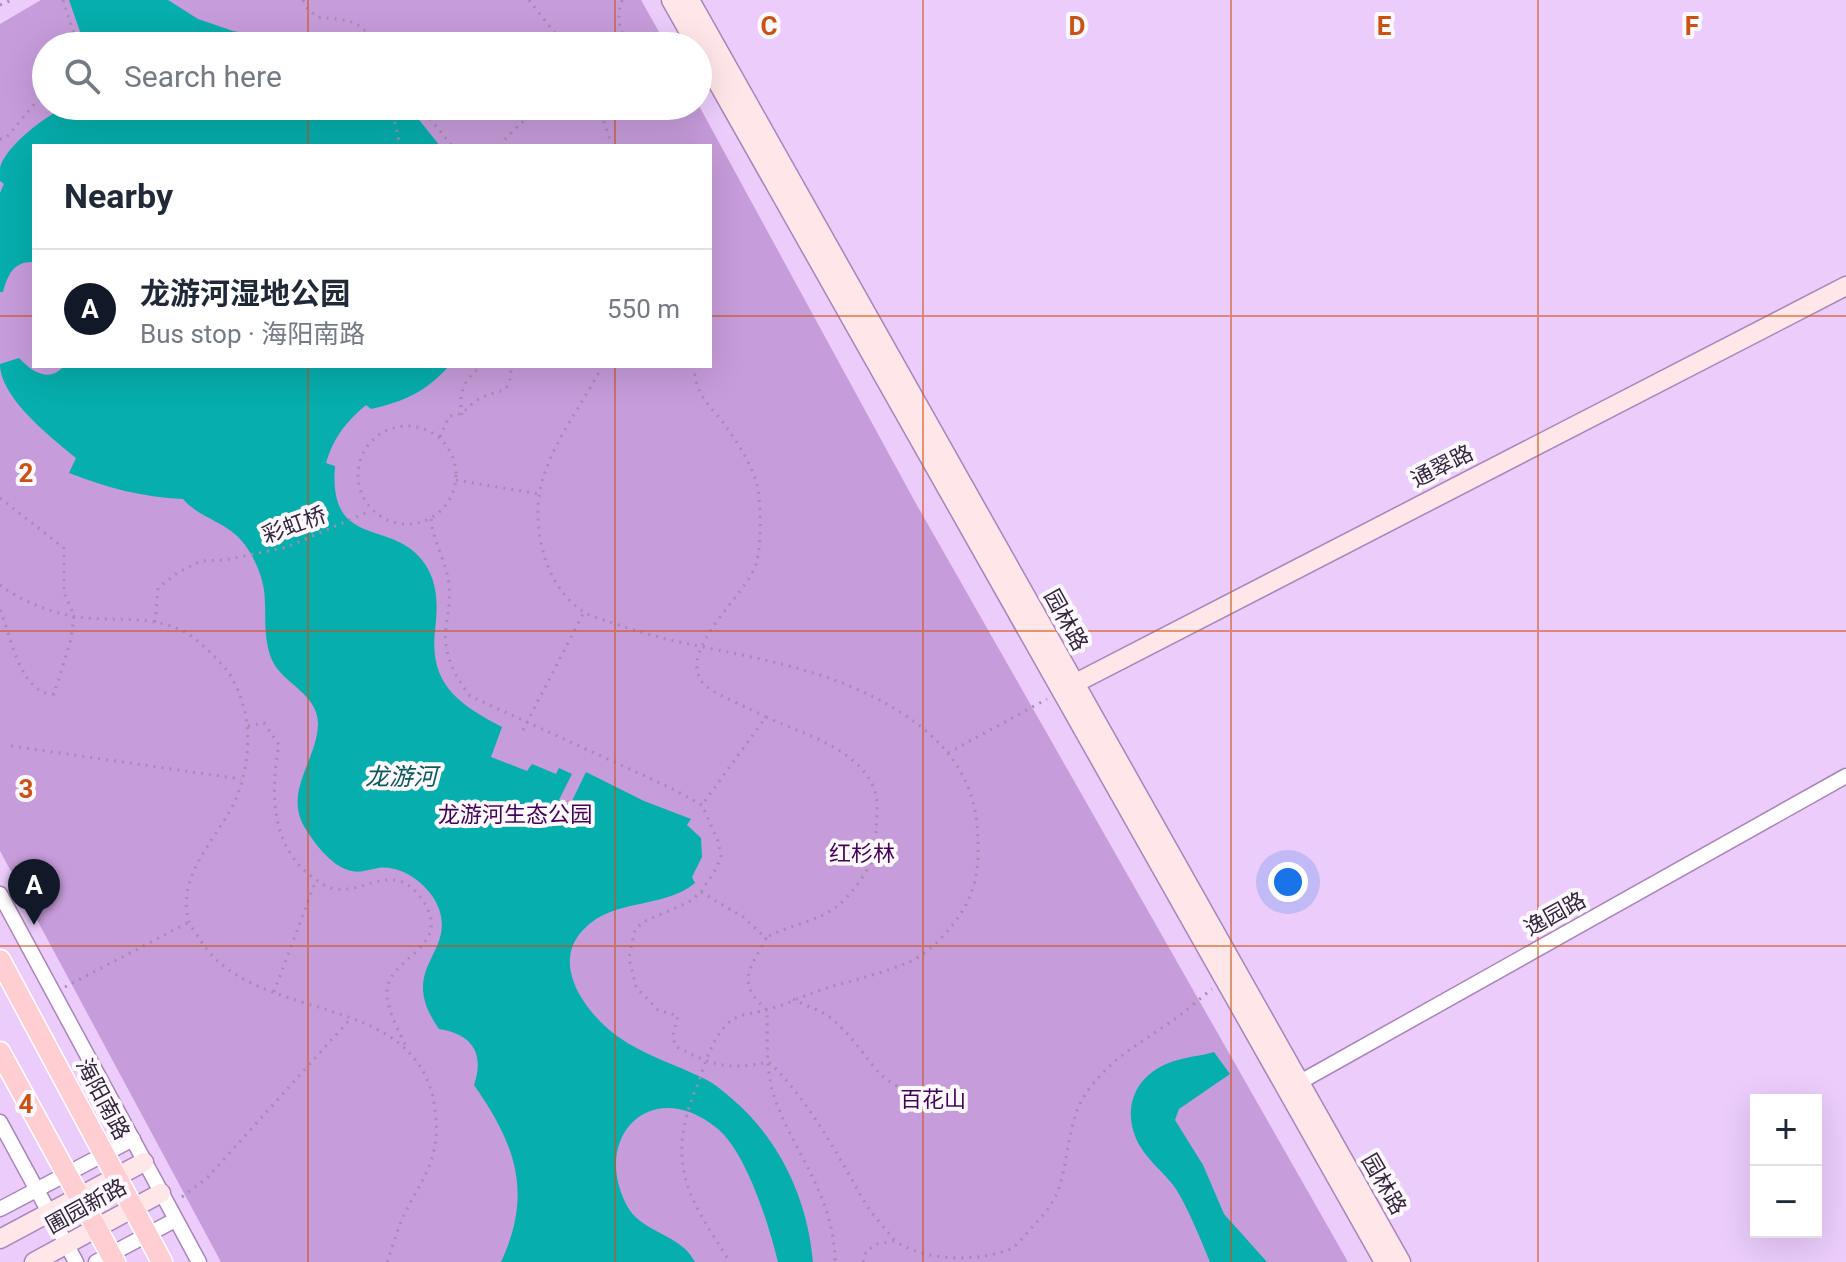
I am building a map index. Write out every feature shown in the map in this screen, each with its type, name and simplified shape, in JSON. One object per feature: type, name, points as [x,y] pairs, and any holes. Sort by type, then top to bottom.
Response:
[{"type":"main road","name":"海阳南路","points":[[0,960],[162,1262]]},
{"type":"main road","points":[[0,1052],[97,1227],[107,1259]]},
{"type":"street","name":"园林路","points":[[671,0],[689,32]]},
{"type":"street","name":"园林路","points":[[690,0],[708,32]]},
{"type":"street","name":"园林路","points":[[712,40],[1224,979],[1401,1262]]},
{"type":"street","name":"园林路","points":[[712,73],[1067,687],[1292,1086],[1384,1262]]},
{"type":"street","name":"通翠路","points":[[1067,687],[1846,286]]},
{"type":"street","name":"逸园路","points":[[1292,1086],[1846,776]]},
{"type":"street","points":[[0,894],[199,1262]]},
{"type":"street","points":[[0,1122],[76,1262]]},
{"type":"street","points":[[0,1209],[133,1139]]},
{"type":"street","name":"圃园新路","points":[[0,1239],[144,1162]]},
{"type":"street","name":"圃园新路","points":[[34,1262],[133,1207],[168,1207]]},
{"type":"street","points":[[107,1259],[147,1235],[168,1207]]},
{"type":"path","points":[[0,5],[12,0]]},
{"type":"path","points":[[63,0],[73,32]]},
{"type":"path","points":[[303,0],[317,17],[347,19],[360,24],[366,32]]},
{"type":"path","points":[[529,0],[554,32]]},
{"type":"path","points":[[622,0],[619,21],[622,32]]},
{"type":"path","points":[[0,139],[6,138],[32,107]]},
{"type":"path","points":[[395,120],[400,144]]},
{"type":"path","points":[[431,120],[450,144]]},
{"type":"path","points":[[502,144],[512,130],[527,120]]},
{"type":"path","points":[[604,120],[611,144]]},
{"type":"path","points":[[462,415],[461,389],[480,368]]},
{"type":"path","points":[[439,438],[449,416],[462,415],[477,400],[504,391],[509,385],[511,368]]},
{"type":"path","points":[[601,368],[548,464],[539,494],[541,549],[562,589],[584,612],[652,637],[786,665],[866,691],[900,711],[930,734],[948,753],[965,777],[977,826],[974,888],[963,914],[934,945],[912,962],[767,1010],[741,1015],[730,1021],[712,1042],[682,1132],[681,1150],[689,1191],[707,1230],[730,1262]]},
{"type":"path","points":[[694,368],[699,389],[746,459],[757,485],[759,516],[756,564],[745,586],[701,647],[698,674],[702,684],[849,758],[863,770],[877,799],[874,854],[866,871],[841,903],[818,918],[784,928],[766,938],[748,976],[753,997],[767,1010],[770,1083],[775,1100],[825,1200],[835,1262]]},
{"type":"path","points":[[409,426],[426,430],[450,450],[456,465],[456,480],[452,496],[431,519],[416,524],[400,524],[372,510],[362,496],[358,480],[359,463],[366,448],[378,436],[393,428],[409,426]]},
{"type":"path","points":[[456,480],[539,494]]},
{"type":"path","points":[[0,498],[64,548],[64,593],[73,616],[71,639],[54,694],[44,694],[24,674],[0,610]]},
{"type":"path","name":"彩虹桥","points":[[155,622],[158,588],[177,573],[201,561],[225,560],[287,547],[372,510]]},
{"type":"path","points":[[431,519],[433,536],[444,558],[449,582],[451,606],[445,648],[458,681],[470,696],[702,805],[718,841],[721,856],[701,892],[689,902],[643,922],[635,930],[629,958],[636,987],[658,1010],[678,1016],[673,1035],[675,1046],[721,1067],[749,1067],[769,1062]]},
{"type":"path","points":[[0,585],[14,596],[73,616],[155,622],[184,632],[205,647],[228,672],[242,700],[248,726],[248,746],[242,779],[230,810],[204,849],[192,876],[188,897],[189,922],[205,949],[227,970],[273,993],[369,1024],[420,1063],[429,1083],[436,1117],[436,1141],[431,1166],[405,1214],[387,1262]]},
{"type":"path","points":[[523,730],[584,612]]},
{"type":"path","points":[[948,753],[1067,687]]},
{"type":"path","points":[[702,805],[766,717]]},
{"type":"path","points":[[248,726],[264,723],[279,745],[274,768],[277,824],[290,854],[316,880],[331,888],[350,888],[386,879],[408,885],[425,904],[431,922],[429,936],[418,952],[396,971],[386,989],[389,1007],[408,1051]]},
{"type":"path","points":[[11,746],[242,779]]},
{"type":"path","points":[[273,993],[316,880]]},
{"type":"path","points":[[701,892],[743,917],[766,938]]},
{"type":"path","points":[[55,993],[189,922]]},
{"type":"path","points":[[769,1062],[789,1082],[823,1128],[865,1204],[895,1241],[909,1251],[946,1261],[987,1259],[1011,1249],[1057,1195],[1071,1128],[1089,1089],[1113,1061],[1170,1023],[1224,979]]},
{"type":"path","points":[[793,999],[829,1015],[892,1086],[929,1093],[954,1088]]},
{"type":"path","points":[[168,1207],[207,1178],[352,1017]]},
{"type":"path","points":[[863,1262],[866,1251],[877,1244],[895,1241]]},
{"type":"green space","name":"龙游河生态公园","points":[[41,0],[641,0],[659,32],[32,32],[32,120],[707,120],[914,500],[1348,1262],[221,1262],[0,851],[0,24]]},
{"type":"water","points":[[69,0],[168,0],[198,19],[238,32],[80,32]]},
{"type":"water","points":[[44,120],[419,120],[438,144],[32,144],[32,262],[17,266],[3,292],[0,292],[0,193],[4,184],[0,181],[0,168],[10,150]]},
{"type":"water","name":"龙游河","points":[[19,358],[29,368],[47,375],[62,368],[447,368],[432,383],[405,399],[371,409],[366,405],[341,431],[326,463],[335,466],[336,493],[342,511],[352,522],[366,530],[412,550],[425,564],[436,596],[434,649],[437,665],[442,678],[460,700],[502,727],[491,757],[527,771],[532,764],[556,774],[559,768],[572,774],[559,800],[570,805],[586,772],[644,801],[691,819],[687,825],[701,838],[702,857],[692,877],[695,883],[669,897],[609,912],[596,919],[574,943],[570,957],[571,972],[584,1001],[617,1036],[709,1081],[755,1121],[791,1177],[806,1218],[813,1262],[778,1262],[756,1191],[729,1140],[694,1114],[672,1108],[652,1111],[635,1120],[623,1135],[617,1155],[617,1178],[632,1214],[680,1245],[695,1262],[501,1262],[511,1237],[518,1191],[509,1149],[489,1107],[474,1085],[478,1063],[473,1047],[460,1035],[439,1029],[427,1008],[423,991],[424,976],[440,939],[442,925],[439,909],[423,885],[397,869],[356,872],[341,867],[324,853],[305,828],[299,814],[299,789],[316,738],[317,714],[307,697],[273,662],[266,635],[263,584],[251,555],[231,531],[183,499],[125,491],[69,473],[76,458],[18,403],[2,377],[0,364]]},
{"type":"water","points":[[1214,1052],[1230,1074],[1179,1109],[1175,1120],[1203,1165],[1224,1214],[1267,1262],[1210,1262],[1176,1189],[1144,1152],[1134,1132],[1131,1118],[1135,1093],[1151,1073],[1163,1065]]},
{"type":"place","name":"龙游河湿地公园","points":[[34,925]]},
{"type":"park label","name":"红杉林","points":[[862,853]]},
{"type":"park label","name":"百花山","points":[[933,1099]]}]
